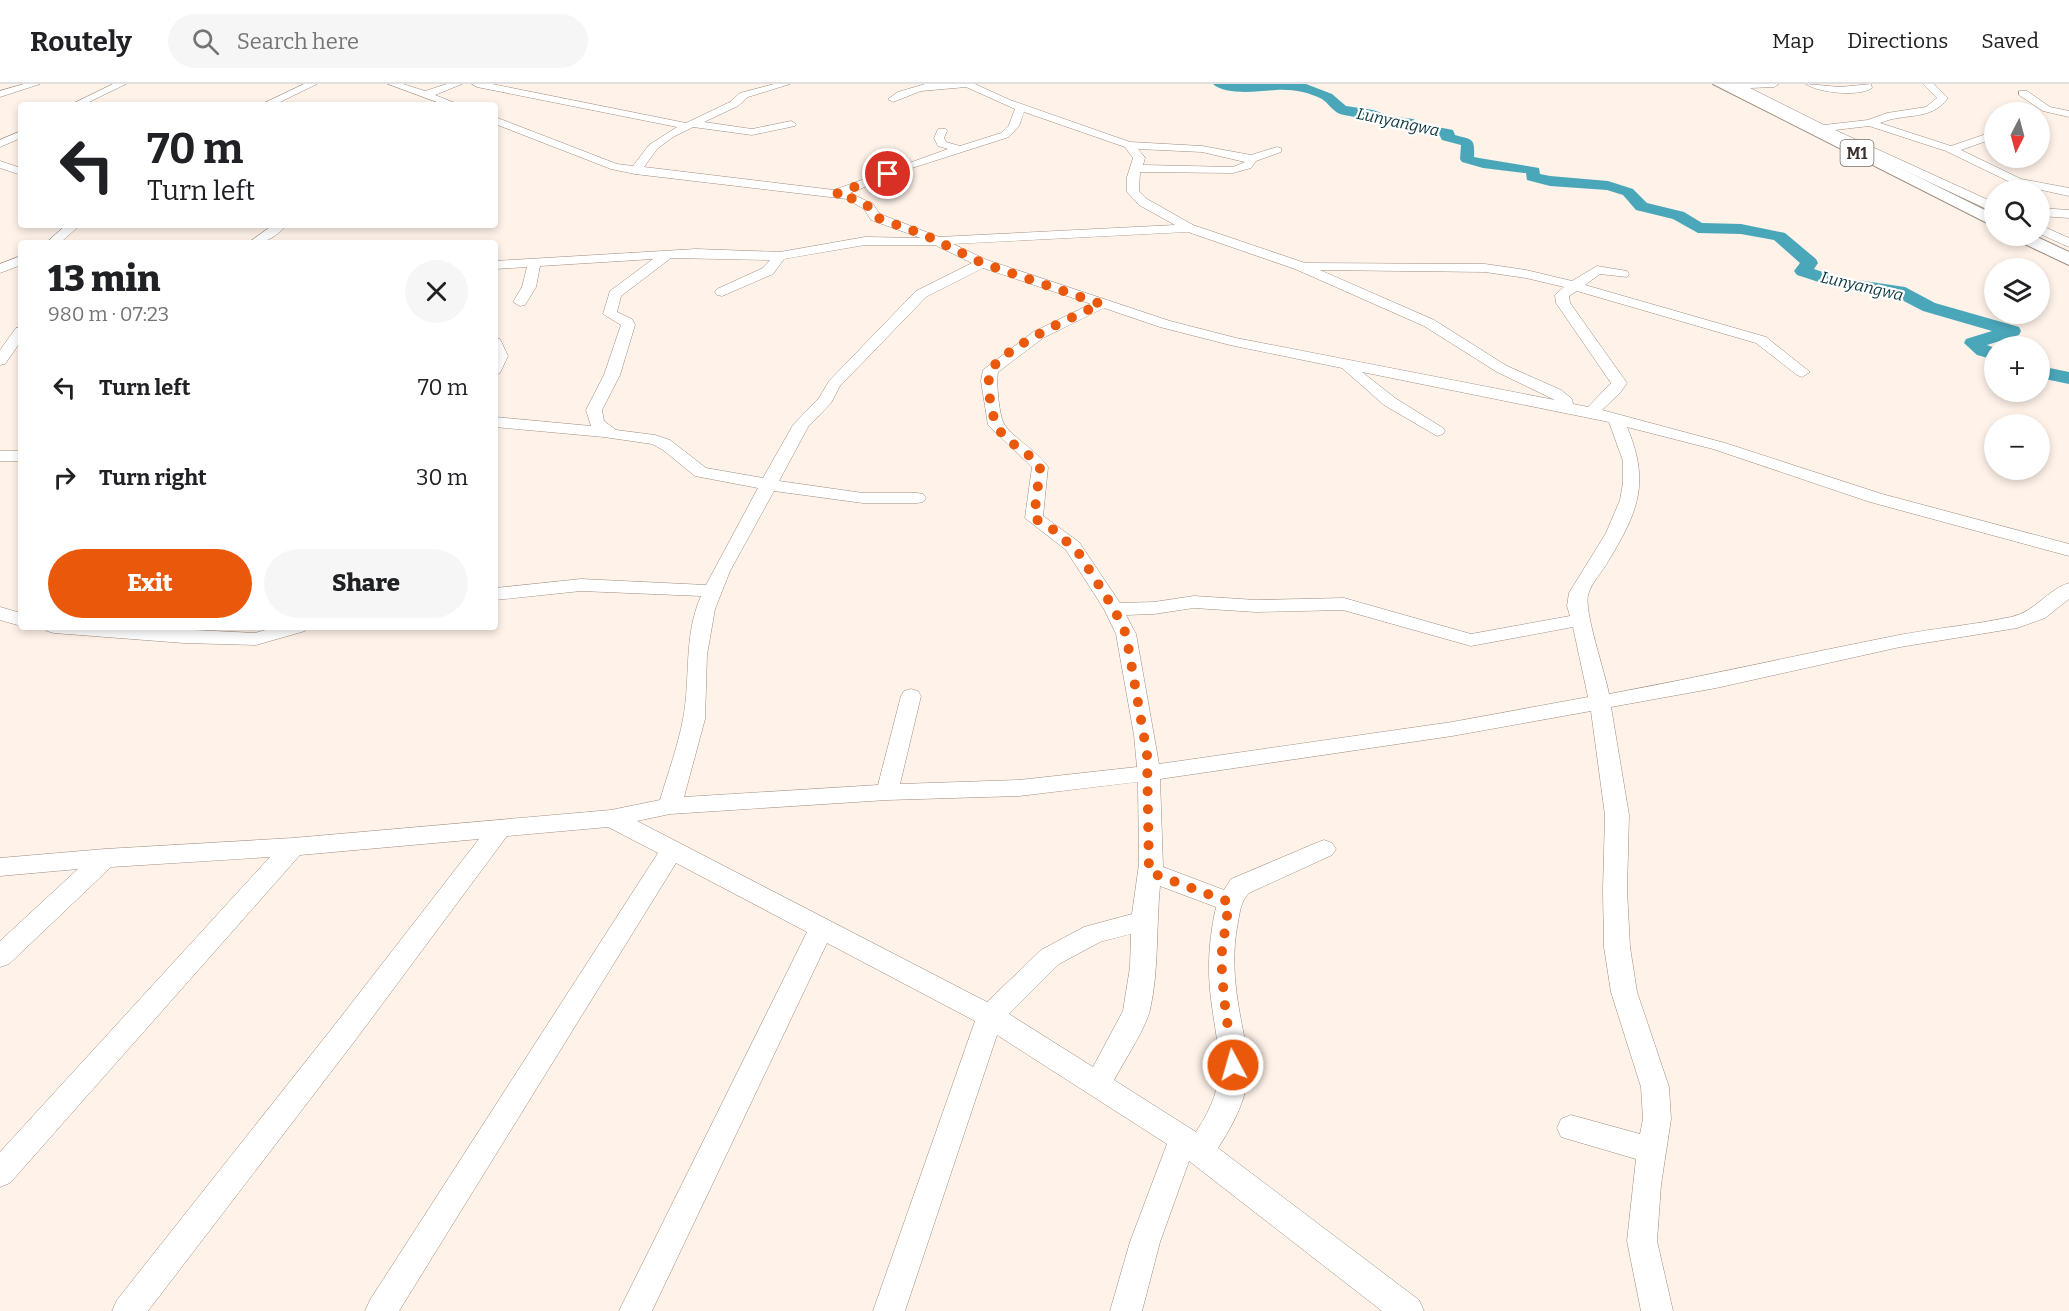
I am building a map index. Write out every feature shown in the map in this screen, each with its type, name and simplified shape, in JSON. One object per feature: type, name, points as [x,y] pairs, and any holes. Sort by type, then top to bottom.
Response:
[{"type":"highway","name":"M1","points":[[1730,85],[1984,211]]},
{"type":"highway","points":[[2042,246],[2069,259]]},
{"type":"street","points":[[0,94],[35,84]]},
{"type":"street","points":[[82,102],[121,84]]},
{"type":"street","points":[[272,102],[312,84]]},
{"type":"street","points":[[427,94],[457,84]]},
{"type":"street","points":[[477,84],[689,125],[752,132],[791,124]]},
{"type":"street","points":[[635,171],[658,142],[734,105],[744,95],[784,84]]},
{"type":"street","points":[[912,84],[967,84],[1021,107],[1129,145],[1202,149],[1250,159],[1277,150]]},
{"type":"street","points":[[1730,85],[1774,84]]},
{"type":"street","points":[[1811,84],[1851,90],[1867,88],[1866,84]]},
{"type":"street","points":[[1818,129],[1870,123],[1887,116],[1934,108],[1943,98],[1928,84]]},
{"type":"street","points":[[399,85],[427,94],[442,102]]},
{"type":"street","points":[[894,99],[909,90],[933,85]]},
{"type":"street","points":[[2023,93],[2031,102]]},
{"type":"street","points":[[836,194],[908,166],[1008,134],[1014,126],[1021,107]]},
{"type":"street","points":[[2050,116],[2069,115]]},
{"type":"street","points":[[498,121],[603,164],[635,171],[836,194],[861,201],[869,207],[875,217],[936,240],[982,263],[1101,304],[1199,334],[1591,412],[1719,446],[1876,498],[2069,550]]},
{"type":"street","points":[[1870,123],[1950,149],[2018,182],[2069,192]]},
{"type":"street","points":[[942,131],[939,138],[942,144],[962,150]]},
{"type":"street","points":[[0,144],[18,135]]},
{"type":"street","points":[[1950,149],[1984,138]]},
{"type":"street","points":[[1129,145],[1138,158],[1133,192],[1136,198],[1189,228],[1300,266],[1446,331],[1502,369],[1556,393],[1569,407]]},
{"type":"street","points":[[1136,168],[1233,170],[1247,166],[1251,162],[1250,159]]},
{"type":"street","points":[[0,164],[18,171]]},
{"type":"street","points":[[2050,213],[2068,214]]},
{"type":"street","points":[[865,241],[875,217]]},
{"type":"street","points":[[56,240],[70,228]]},
{"type":"street","points":[[259,240],[277,228]]},
{"type":"street","points":[[499,266],[669,254],[780,256],[865,241],[936,240],[1189,228]]},
{"type":"street","points":[[2050,234],[2069,243]]},
{"type":"street","points":[[605,432],[598,425],[594,410],[612,375],[628,325],[627,322],[610,314],[612,298],[669,254]]},
{"type":"street","points":[[722,292],[768,271],[780,256]]},
{"type":"street","points":[[0,269],[18,261]]},
{"type":"street","points":[[520,302],[529,287],[534,263]]},
{"type":"street","points":[[670,806],[691,735],[697,704],[697,655],[705,609],[732,550],[770,485],[801,425],[854,363],[921,294],[982,263]]},
{"type":"street","points":[[1300,266],[1485,268],[1515,272],[1575,286],[1761,340],[1802,372]]},
{"type":"street","points":[[1591,412],[1617,389],[1619,383],[1561,299],[1562,295],[1597,270],[1622,274]]},
{"type":"street","points":[[1098,1084],[1136,1012],[1143,967],[1144,921],[1149,872],[1149,772],[1145,735],[1126,634],[1114,609],[1073,546],[1034,518],[1040,468],[1036,461],[996,425],[988,381],[991,370],[1025,344],[1061,322],[1101,304]]},
{"type":"street","points":[[0,361],[18,335]]},
{"type":"street","points":[[498,349],[501,356],[498,363]]},
{"type":"street","points":[[1347,364],[1364,384],[1381,397],[1437,431]]},
{"type":"street","points":[[1616,419],[1631,463],[1630,489],[1620,522],[1579,593],[1577,606],[1594,668],[1617,815],[1615,890],[1617,947],[1627,1002],[1655,1087],[1657,1119],[1646,1185],[1642,1241],[1657,1311]]},
{"type":"street","points":[[498,422],[605,432],[658,441],[676,451],[693,469],[701,472],[828,496],[879,499],[918,498]]},
{"type":"street","points":[[0,456],[18,456]]},
{"type":"street","points":[[498,594],[581,585],[713,591]]},
{"type":"street","points":[[0,867],[105,858],[293,847],[611,818],[670,806],[887,792],[1018,788],[1149,772],[1452,729],[1600,703],[1900,641],[2017,622],[2038,614],[2069,589]]},
{"type":"street","points":[[1114,609],[1154,608],[1194,602],[1256,606],[1344,604],[1471,640],[1581,620]]},
{"type":"street","points":[[0,614],[18,619]]},
{"type":"street","points":[[79,630],[236,633],[270,637],[290,630]]},
{"type":"street","points":[[887,792],[911,696]]},
{"type":"street","points":[[611,818],[990,1016],[1191,1145],[1398,1307]]},
{"type":"street","points":[[128,1311],[500,828]]},
{"type":"street","points":[[0,1173],[293,847]]},
{"type":"street","points":[[1126,1311],[1144,1242],[1191,1145],[1224,1108],[1233,1078],[1233,1052],[1224,998],[1221,958],[1229,902],[1233,893],[1240,886],[1324,849]]},
{"type":"street","points":[[381,1311],[672,850]]},
{"type":"street","points":[[0,957],[105,858]]},
{"type":"street","points":[[1149,872],[1229,902]]},
{"type":"street","points":[[889,1311],[990,1016],[1050,957],[1094,934],[1144,921]]},
{"type":"street","points":[[634,1311],[822,927]]},
{"type":"street","points":[[1571,1128],[1652,1150]]},
{"type":"waterway","name":"Lunyangwa","points":[[1219,84],[1251,89],[1277,86],[1306,88],[1327,97],[1342,110],[1373,114],[1387,120],[1413,123],[1417,127],[1448,133],[1447,137],[1468,143],[1467,159],[1475,162],[1534,171],[1532,177],[1550,181],[1608,186],[1628,192],[1642,207],[1678,215],[1698,228],[1741,229],[1779,236],[1810,263],[1803,271],[1834,282],[1899,291],[1929,307],[2012,331],[1996,336]]},
{"type":"waterway","name":"Lunyangwa","points":[[1984,340],[1973,343],[1984,351]]},
{"type":"waterway","name":"Lunyangwa","points":[[2050,374],[2069,378]]},
{"type":"route","points":[[888,174],[836,194],[850,196],[861,201],[869,207],[875,217],[925,235],[982,263],[1101,304],[1038,335],[991,370],[988,381],[992,409],[1000,431],[1036,461],[1040,468],[1034,518],[1054,530],[1078,552],[1114,609],[1126,634],[1145,735],[1149,772],[1151,864],[1149,872],[1229,902],[1221,958],[1233,1065]]}]
